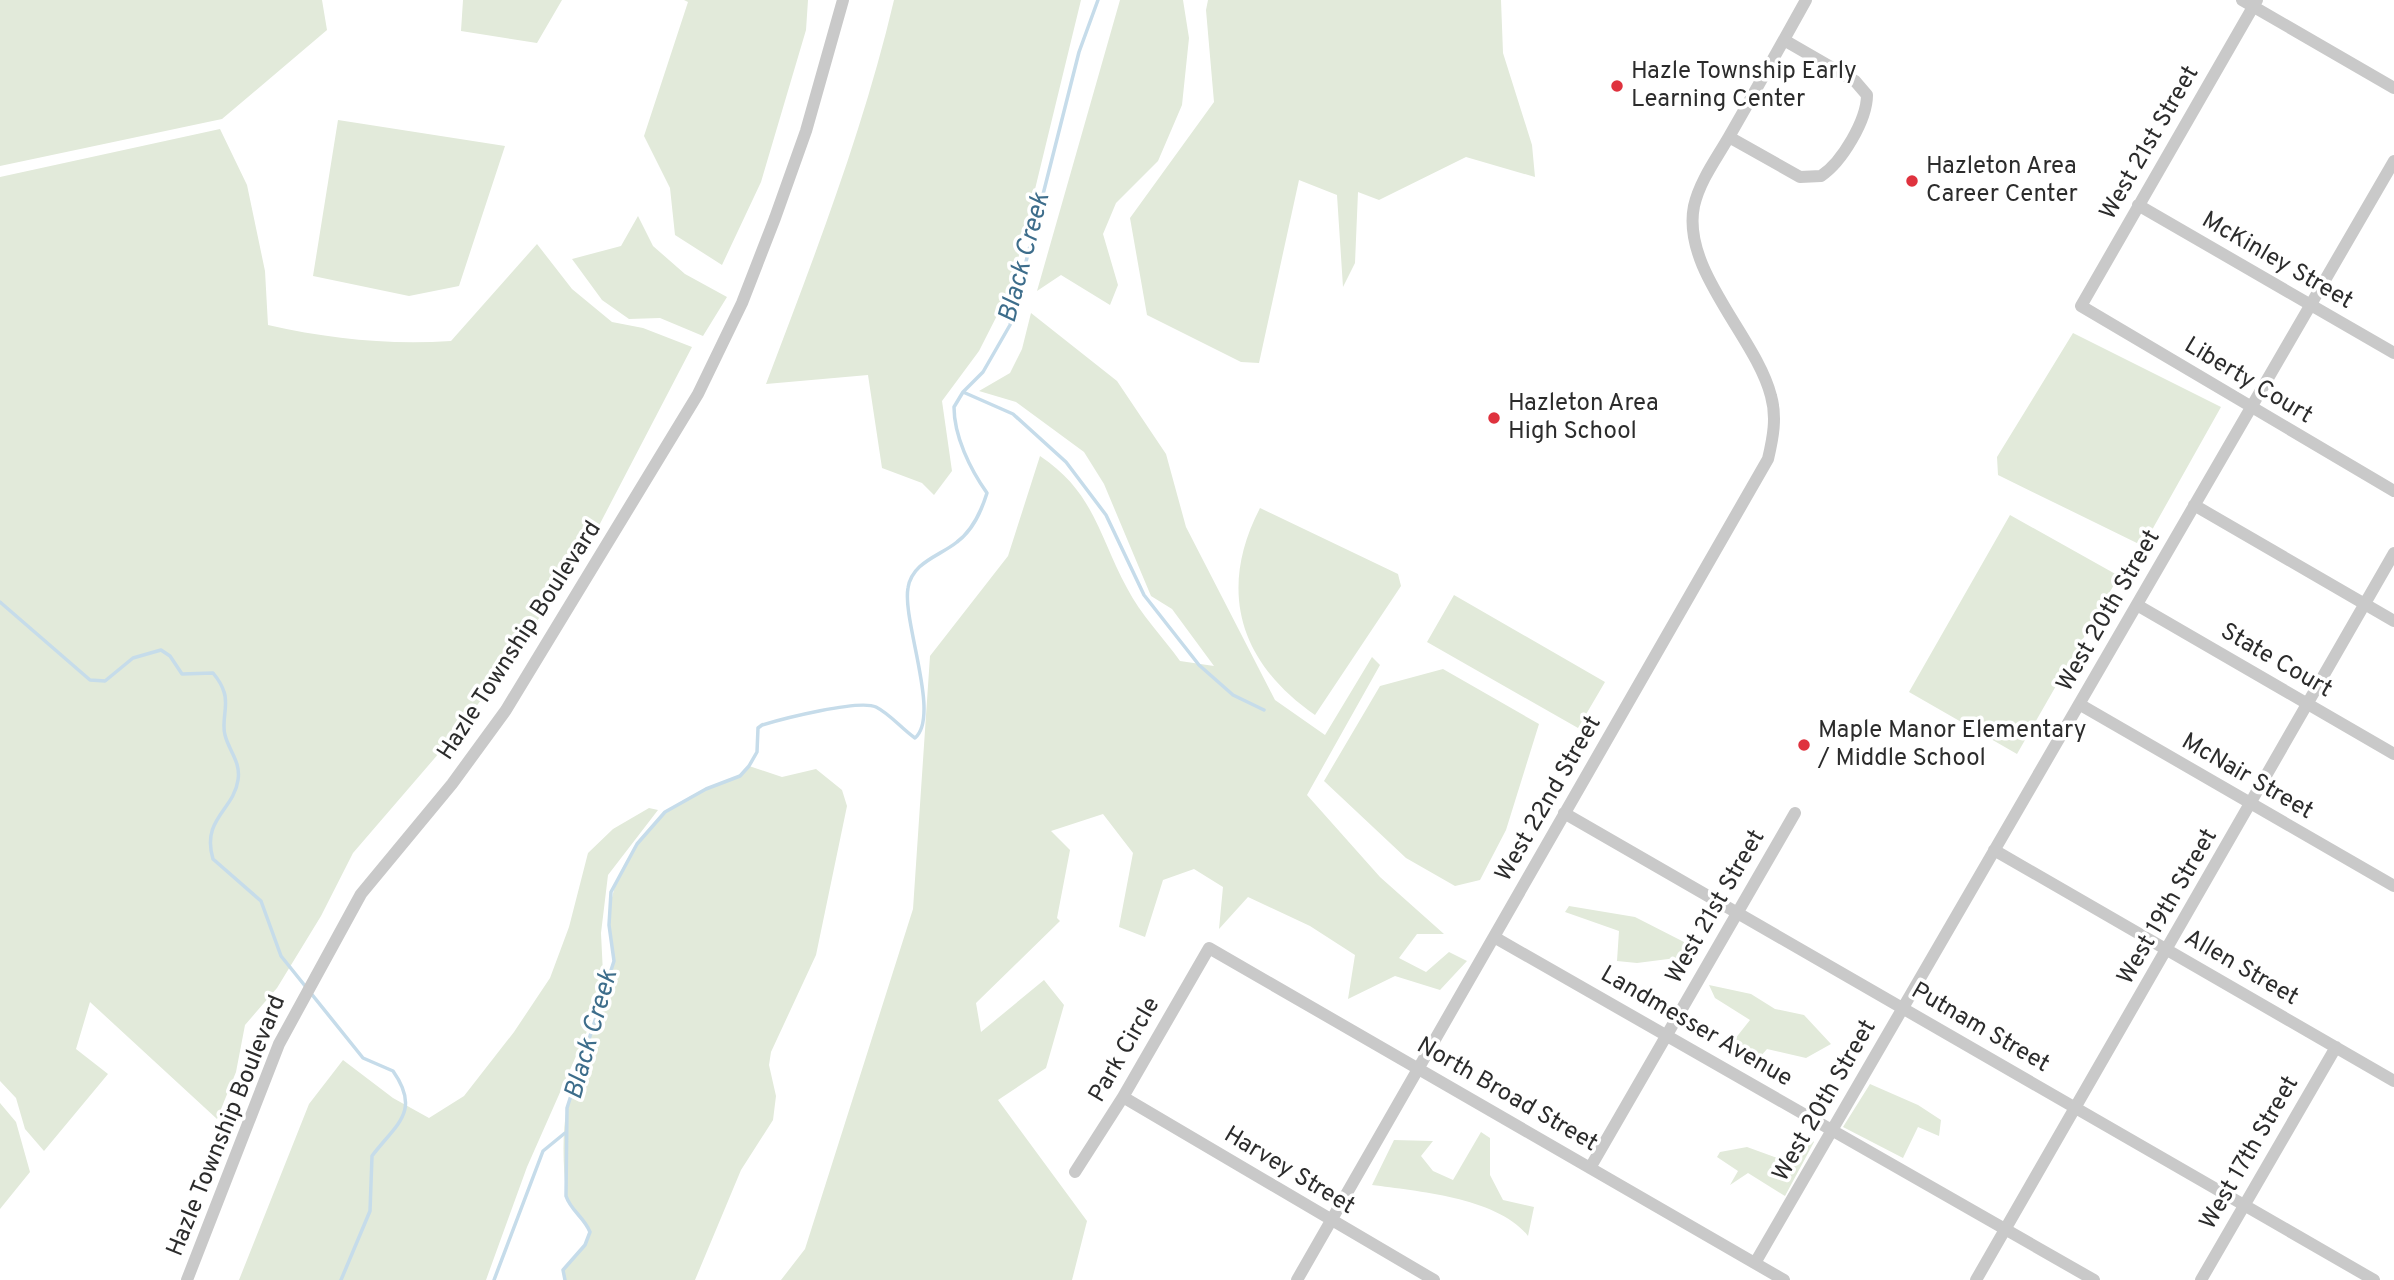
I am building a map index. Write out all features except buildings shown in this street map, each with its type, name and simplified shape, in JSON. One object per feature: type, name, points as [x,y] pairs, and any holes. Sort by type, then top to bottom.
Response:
[{"type":"street","name":"Hazle Township Boulevard","points":[[187,1280],[279,1044],[361,894],[452,784],[506,710],[698,394],[742,303],[775,218],[806,131],[843,0]]},
{"type":"street","name":"West 22nd Street","points":[[1297,1280],[1768,459],[1774,419],[1772,399],[1763,372],[1702,260],[1694,222],[1694,208],[1707,174],[1806,0]]},
{"type":"street","points":[[2251,2],[2394,88]]},
{"type":"street","name":"West 21st Street","points":[[2081,306],[2251,2]]},
{"type":"street","points":[[1729,137],[1800,177],[1821,176],[1836,161],[1859,122],[1867,106],[1867,95],[1855,81],[1784,40]]},
{"type":"street","name":"West 20th Street","points":[[1755,1263],[2394,161]]},
{"type":"street","name":"McKinley Street","points":[[2138,205],[2394,354]]},
{"type":"street","name":"Liberty Court","points":[[2081,306],[2394,491]]},
{"type":"street","points":[[2194,505],[2394,621]]},
{"type":"street","name":"West 19th Street","points":[[1976,1280],[2394,554]]},
{"type":"street","name":"State Court","points":[[2137,605],[2394,754]]},
{"type":"street","name":"McNair Street","points":[[2079,704],[2394,886]]},
{"type":"street","name":"Putnam Street","points":[[1564,813],[2374,1280]]},
{"type":"street","name":"West 21st Street","points":[[1590,1168],[1795,813]]},
{"type":"street","name":"Allen Street","points":[[1994,850],[2394,1081]]},
{"type":"street","name":"Landmesser Avenue","points":[[1494,937],[1668,1033],[2094,1280]]},
{"type":"street","name":"North Broad Street","points":[[1209,948],[1784,1280]]},
{"type":"street","name":"Park Circle","points":[[1075,1172],[1123,1097],[1209,948]]},
{"type":"street","name":"West 17th Street","points":[[2201,1280],[2336,1047]]},
{"type":"street","name":"Harvey Street","points":[[1123,1097],[1434,1280]]},
{"type":"green space","points":[[0,0],[322,0],[327,30],[222,119],[0,166]]},
{"type":"green space","points":[[463,0],[562,0],[537,43],[461,31]]},
{"type":"green space","points":[[684,0],[808,0],[806,30],[761,182],[722,265],[675,235],[670,188],[644,136],[688,2]]},
{"type":"green space","points":[[894,0],[1081,0],[1011,288],[979,351],[942,401],[952,471],[934,495],[922,483],[882,468],[868,375],[766,384],[853,146]]},
{"type":"green space","points":[[1120,0],[1183,0],[1189,38],[1182,105],[1158,161],[1116,203],[1103,234],[1118,285],[1110,305],[1061,275],[1037,291]]},
{"type":"green space","points":[[1208,0],[1501,0],[1503,53],[1532,145],[1535,177],[1466,157],[1379,200],[1358,192],[1355,263],[1343,287],[1337,195],[1299,180],[1259,363],[1241,362],[1147,315],[1130,218],[1214,102],[1206,10]]},
{"type":"green space","points":[[338,120],[505,146],[459,286],[409,296],[313,276]]},
{"type":"green space","points":[[220,129],[247,185],[265,271],[268,325],[359,340],[451,341],[537,244],[572,289],[612,322],[643,328],[692,347],[592,539],[503,672],[446,745],[353,853],[321,916],[277,988],[245,1025],[236,1072],[217,1119],[90,1002],[76,1049],[108,1074],[44,1151],[25,1129],[16,1098],[0,1081],[0,177]]},
{"type":"green space","points":[[638,216],[653,246],[685,274],[727,297],[703,336],[660,318],[629,319],[602,300],[572,259],[621,246]]},
{"type":"green space","points":[[1031,313],[1117,381],[1166,454],[1186,527],[1275,700],[1325,735],[1372,657],[1380,665],[1307,795],[1380,877],[1444,934],[1417,934],[1399,958],[1426,972],[1449,952],[1467,961],[1440,990],[1395,976],[1348,999],[1355,955],[1310,926],[1248,897],[1219,929],[1223,887],[1194,869],[1163,880],[1145,937],[1119,927],[1133,853],[1103,814],[1051,831],[1070,850],[1057,918],[1060,921],[976,1003],[981,1032],[1044,980],[1064,1005],[1046,1068],[998,1100],[1087,1221],[1072,1280],[781,1280],[805,1249],[913,909],[930,656],[1008,556],[1040,456],[1058,470],[1084,499],[1132,598],[1180,661],[1214,666],[1172,609],[1151,596],[1104,484],[1084,452],[1016,402],[979,391],[1010,373],[1022,349]]},
{"type":"green space","points":[[2073,333],[2221,407],[2143,546],[1998,475],[1997,457]]},
{"type":"green space","points":[[1260,508],[1398,574],[1401,586],[1315,715],[1289,695],[1269,672],[1253,649],[1243,623],[1239,596],[1240,568],[1247,539]]},
{"type":"green space","points":[[2010,515],[2119,576],[2017,754],[1909,692]]},
{"type":"green space","points":[[1454,595],[1605,682],[1578,728],[1427,642]]},
{"type":"green space","points":[[1443,669],[1539,724],[1506,830],[1480,880],[1455,886],[1406,858],[1324,781],[1380,686]]},
{"type":"green space","points":[[749,766],[782,777],[816,769],[842,790],[847,806],[816,955],[771,1052],[769,1065],[776,1096],[773,1120],[741,1170],[695,1280],[565,1280],[563,1270],[585,1245],[590,1232],[567,1198],[565,1117],[571,1089],[613,965],[610,915],[618,878],[636,845],[665,814],[698,792],[735,777]]},
{"type":"green space","points":[[649,808],[658,810],[608,875],[601,933],[603,974],[588,1029],[527,1167],[486,1280],[239,1280],[309,1104],[343,1060],[393,1098],[429,1118],[464,1096],[514,1032],[550,978],[569,927],[588,853],[613,829]]},
{"type":"green space","points":[[1569,906],[1635,917],[1684,942],[1684,957],[1637,963],[1617,961],[1619,931],[1565,912]]},
{"type":"green space","points":[[1709,985],[1751,994],[1775,1009],[1804,1015],[1831,1044],[1806,1058],[1767,1049],[1752,1066],[1727,1049],[1750,1020],[1715,998]]},
{"type":"green space","points":[[1870,1084],[1918,1105],[1941,1120],[1939,1136],[1918,1127],[1903,1158],[1843,1127]]},
{"type":"green space","points":[[0,1103],[16,1122],[30,1172],[0,1209]]},
{"type":"green space","points":[[1481,1132],[1490,1138],[1490,1175],[1503,1200],[1534,1207],[1528,1236],[1515,1223],[1478,1205],[1456,1198],[1372,1185],[1394,1140],[1433,1141],[1421,1156],[1433,1171],[1453,1180]]},
{"type":"green space","points":[[1806,1135],[1814,1142],[1785,1196],[1748,1173],[1730,1185],[1738,1171],[1717,1157],[1720,1152],[1747,1147],[1788,1162]]},
{"type":"waterway","name":"Black Creek","points":[[565,1280],[563,1270],[585,1245],[590,1232],[566,1196],[567,1108],[614,961],[609,925],[611,892],[637,844],[665,812],[706,789],[740,776],[757,752],[758,728],[762,725],[820,711],[867,705],[881,710],[915,738],[922,727],[923,690],[910,622],[908,588],[915,572],[921,566],[968,532],[987,493],[964,452],[954,407],[963,392],[983,372],[1010,325],[1079,52],[1098,0]]},
{"type":"waterway","points":[[963,392],[1013,414],[1066,462],[1106,515],[1144,595],[1199,665],[1233,695],[1264,710]]},
{"type":"waterway","points":[[0,602],[90,680],[105,681],[133,658],[161,650],[170,656],[182,674],[213,673],[221,684],[225,697],[225,735],[236,762],[238,780],[231,799],[211,834],[213,859],[261,901],[281,956],[363,1058],[393,1071],[405,1097],[402,1117],[372,1156],[370,1211],[341,1280]]},
{"type":"waterway","name":"Black Creek","points":[[494,1280],[543,1151],[565,1133]]},
{"type":"place","name":"Hazle Township Early Learning Center","points":[[1617,86]]},
{"type":"place","name":"Hazleton Area Career Center","points":[[1912,181]]},
{"type":"place","name":"Hazleton Area High School","points":[[1494,418]]},
{"type":"place","name":"Maple Manor Elementary / Middle School","points":[[1804,745]]}]
